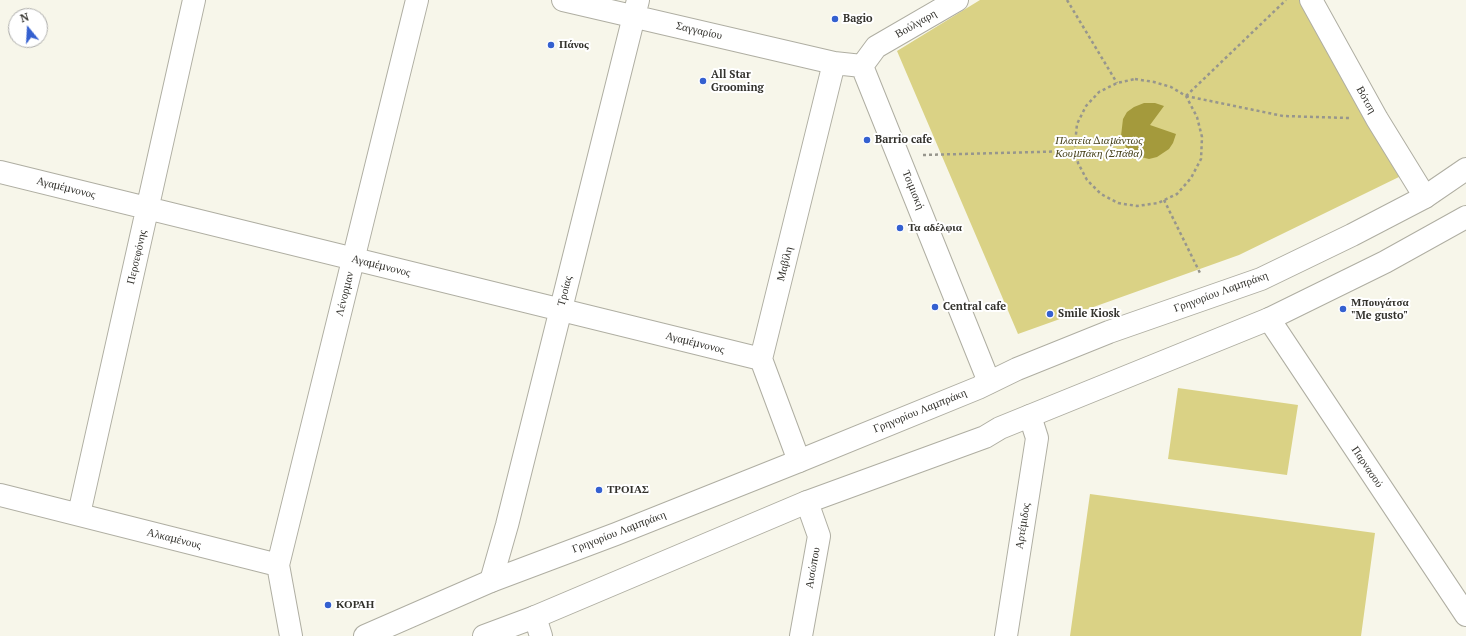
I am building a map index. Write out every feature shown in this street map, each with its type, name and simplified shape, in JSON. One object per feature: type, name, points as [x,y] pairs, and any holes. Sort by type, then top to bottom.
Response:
[{"type":"street","name":"Περσεφόνης","points":[[79,514],[194,0]]},
{"type":"street","name":"Λένορμαν","points":[[278,565],[417,0]]},
{"type":"street","name":"Σαγγαρίου","points":[[563,0],[636,8],[834,63],[862,66]]},
{"type":"street","name":"Βούλγαρη","points":[[862,66],[876,47],[957,0]]},
{"type":"street","name":"Βότση","points":[[1311,0],[1377,119],[1425,198]]},
{"type":"street","name":"Τροίας","points":[[491,581],[507,525],[636,8]]},
{"type":"street","name":"Μαβίλη","points":[[761,359],[834,63]]},
{"type":"street","name":"Τσιμισκή","points":[[862,66],[989,382]]},
{"type":"street","name":"Γρηγορίου Λαμπράκη","points":[[365,636],[491,581],[616,534],[799,461],[1109,332],[1260,279],[1425,198],[1466,169]]},
{"type":"street","name":"Αγαμέμνονος","points":[[0,172],[761,359]]},
{"type":"street","points":[[484,636],[538,626],[807,502],[986,437],[1000,428],[1269,319],[1385,262],[1466,217]]},
{"type":"street","name":"Παρνασού","points":[[1269,319],[1466,615]]},
{"type":"street","points":[[761,359],[799,461]]},
{"type":"street","name":"Αρτέμιδος","points":[[1006,636],[1037,438],[1030,416]]},
{"type":"street","name":"Αλκαμένους","points":[[0,495],[278,565]]},
{"type":"street","name":"Αισώπου","points":[[801,636],[819,536],[807,502]]},
{"type":"street","points":[[278,565],[291,636]]},
{"type":"path","points":[[1066,0],[1117,82]]},
{"type":"path","points":[[1186,96],[1286,0]]},
{"type":"path","points":[[1186,96],[1197,117],[1202,137],[1200,159],[1192,178],[1177,194],[1158,203],[1137,206],[1118,203],[1100,194],[1087,180],[1078,163],[1075,151],[1077,124],[1086,106],[1099,92],[1117,82],[1135,79],[1154,82],[1171,87],[1186,96],[1283,116],[1377,119]]},
{"type":"path","points":[[899,156],[1075,151]]},
{"type":"path","points":[[1164,200],[1211,296]]},
{"type":"green space","name":"Πλατεία Διαμάντως Κουμπάκη (Σπάθα)","points":[[980,0],[1307,0],[1403,175],[1239,255],[1018,334],[897,51]]},
{"type":"green space","points":[[1178,388],[1298,405],[1287,475],[1168,459]]},
{"type":"green space","points":[[1090,494],[1375,533],[1361,636],[1070,636]]},
{"type":"shaded area","points":[[1144,103],[1155,103],[1164,106],[1150,125],[1176,134],[1169,149],[1157,157],[1149,159],[1133,155],[1127,149],[1121,136],[1123,119],[1127,112]]},
{"type":"place","name":"Bagio","points":[[835,19]]},
{"type":"place","name":"Πάνος","points":[[551,45]]},
{"type":"place","name":"All Star Grooming","points":[[703,81]]},
{"type":"place","name":"Barrio cafe","points":[[867,140]]},
{"type":"place","name":"Τα αδέλφια","points":[[900,228]]},
{"type":"place","name":"Central cafe","points":[[935,307]]},
{"type":"place","name":"Μπουγάτσα \"Me gusto\"","points":[[1343,309]]},
{"type":"place","name":"Smile Kiosk","points":[[1050,314]]},
{"type":"place","name":"ΤΡΟΙΑΣ","points":[[599,490]]},
{"type":"place","name":"ΚΟΡΑΗ","points":[[328,605]]}]
